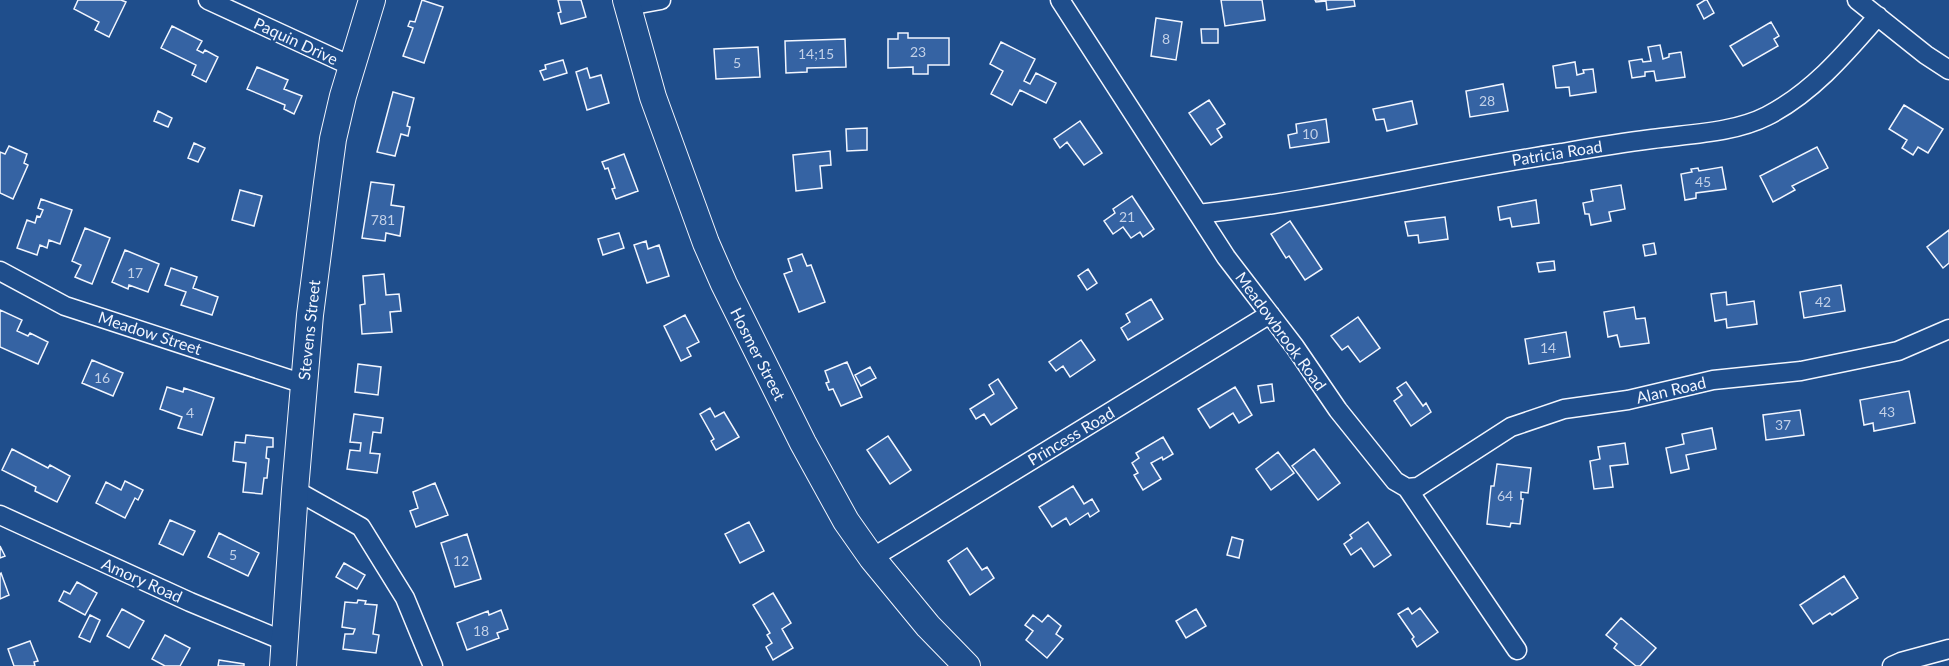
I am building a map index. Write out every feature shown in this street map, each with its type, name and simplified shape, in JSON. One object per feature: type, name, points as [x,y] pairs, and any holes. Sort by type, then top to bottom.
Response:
[{"type":"street","name":"Paquin Drive","points":[[208,0],[351,66]]},
{"type":"street","name":"Stevens Street","points":[[282,666],[304,384],[332,150],[351,66],[372,0]]},
{"type":"street","points":[[627,3],[661,0]]},
{"type":"street","name":"Meadowbrook Road","points":[[1060,0],[1226,257],[1270,314],[1338,410],[1395,481],[1407,488],[1517,650]]},
{"type":"street","points":[[1857,0],[1926,55],[1949,70]]},
{"type":"street","name":"Hosmer Street","points":[[627,3],[646,76],[706,243],[724,284],[824,482],[846,521],[872,558],[913,609],[967,666]]},
{"type":"street","name":"Patricia Road","points":[[1198,214],[1338,194],[1478,166],[1639,140],[1722,130],[1766,117],[1806,91],[1839,61],[1878,16]]},
{"type":"street","name":"Meadow Street","points":[[0,271],[65,306],[304,384]]},
{"type":"street","name":"Princess Road","points":[[872,558],[1270,314]]},
{"type":"street","name":"Alan Road","points":[[1407,488],[1418,487],[1511,427],[1564,409],[1628,400],[1713,380],[1801,371],[1898,351],[1949,329]]},
{"type":"street","points":[[295,490],[360,527],[405,598],[433,666]]},
{"type":"street","name":"Amory Road","points":[[0,515],[190,602],[284,641]]},
{"type":"street","points":[[1892,666],[1949,650]]},
{"type":"building","points":[[78,0],[126,2],[109,37],[95,30],[99,22],[74,9]]},
{"type":"building","points":[[422,0],[443,7],[424,63],[403,56],[413,28],[408,26],[410,21],[415,22]]},
{"type":"building","points":[[558,0],[581,0],[586,17],[561,24]]},
{"type":"building","points":[[1221,0],[1262,0],[1265,20],[1225,26]]},
{"type":"building","points":[[1315,0],[1354,0],[1355,6],[1327,10],[1326,1],[1316,2]]},
{"type":"building","points":[[1705,0],[1714,13],[1704,19],[1697,5]]},
{"type":"building","points":[[1156,18],[1182,22],[1176,60],[1151,56]]},
{"type":"building","points":[[1771,22],[1779,36],[1774,39],[1778,46],[1743,66],[1730,46]]},
{"type":"building","points":[[172,26],[202,41],[197,50],[203,53],[205,50],[218,57],[206,82],[192,75],[196,65],[161,48]]},
{"type":"building","points":[[1201,29],[1218,29],[1218,43],[1202,43]]},
{"type":"building","points":[[898,33],[908,33],[908,38],[949,38],[949,65],[928,65],[928,74],[913,74],[913,67],[888,68],[888,39],[898,39]]},
{"type":"building","points":[[845,39],[846,67],[807,68],[807,72],[786,73],[785,41]]},
{"type":"building","points":[[1001,42],[1035,59],[1024,81],[1030,84],[1036,73],[1056,83],[1046,103],[1020,90],[1012,105],[991,94],[1003,71],[990,64]]},
{"type":"building","points":[[1660,45],[1663,59],[1669,57],[1669,54],[1681,52],[1685,77],[1656,81],[1654,71],[1645,72],[1645,76],[1632,78],[1629,61],[1642,59],[1643,62],[1651,61],[1648,47]]},
{"type":"building","points":[[758,47],[760,77],[716,79],[714,49]]},
{"type":"building","points":[[563,60],[567,73],[544,80],[540,71],[546,69],[545,65]]},
{"type":"building","points":[[1575,62],[1577,75],[1584,73],[1583,70],[1593,69],[1596,92],[1570,96],[1569,87],[1556,88],[1553,66]]},
{"type":"building","points":[[257,67],[288,80],[284,89],[302,96],[294,114],[284,109],[285,105],[247,89]]},
{"type":"building","points":[[587,68],[590,78],[601,75],[609,103],[587,110],[576,72]]},
{"type":"building","points":[[1503,84],[1508,111],[1470,117],[1466,91]]},
{"type":"building","points":[[393,92],[414,98],[407,126],[410,127],[408,136],[401,134],[395,156],[377,152]]},
{"type":"building","points":[[1209,100],[1225,124],[1217,129],[1222,137],[1211,145],[1189,113]]},
{"type":"building","points":[[1412,101],[1417,124],[1387,131],[1384,119],[1376,120],[1373,109]]},
{"type":"building","points":[[1904,105],[1943,129],[1928,153],[1918,147],[1913,155],[1902,148],[1907,140],[1889,129]]},
{"type":"building","points":[[158,111],[172,118],[168,127],[154,121]]},
{"type":"building","points":[[1326,119],[1329,142],[1290,148],[1288,135],[1297,133],[1296,124]]},
{"type":"building","points":[[1080,121],[1102,153],[1084,165],[1067,142],[1060,148],[1054,139]]},
{"type":"building","points":[[867,128],[867,150],[847,151],[846,129]]},
{"type":"building","points":[[194,143],[205,148],[198,162],[188,158]]},
{"type":"building","points":[[9,146],[27,154],[24,163],[28,165],[13,199],[0,193],[0,152],[5,154]]},
{"type":"building","points":[[1817,147],[1828,168],[1792,186],[1795,190],[1773,202],[1760,176]]},
{"type":"building","points":[[830,151],[831,165],[820,166],[822,188],[796,191],[793,155]]},
{"type":"building","points":[[624,154],[638,191],[616,199],[608,168],[605,169],[602,162]]},
{"type":"building","points":[[1722,167],[1726,189],[1696,193],[1696,198],[1685,200],[1681,174],[1692,172],[1691,169],[1698,168],[1699,171]]},
{"type":"building","points":[[371,182],[394,185],[391,205],[404,207],[400,236],[386,233],[385,241],[362,238]]},
{"type":"building","points":[[1621,185],[1625,209],[1609,212],[1611,221],[1591,225],[1589,214],[1585,214],[1583,203],[1593,201],[1591,190]]},
{"type":"building","points":[[240,190],[262,196],[254,226],[232,220]]},
{"type":"building","points":[[1132,196],[1154,229],[1143,237],[1140,232],[1131,238],[1123,227],[1113,234],[1104,221],[1115,213],[1113,209]]},
{"type":"building","points":[[41,199],[72,210],[60,244],[49,240],[47,248],[40,245],[37,255],[17,248],[27,220],[35,223],[37,216],[40,217],[43,210],[38,208]]},
{"type":"building","points":[[1536,200],[1539,223],[1512,227],[1510,218],[1500,220],[1498,207]]},
{"type":"building","points":[[1445,217],[1448,239],[1419,243],[1418,235],[1408,236],[1405,222]]},
{"type":"building","points":[[1290,221],[1322,269],[1305,280],[1289,256],[1286,258],[1271,234]]},
{"type":"building","points":[[85,228],[110,238],[92,284],[75,277],[81,265],[72,261]]},
{"type":"building","points":[[1949,230],[1949,263],[1943,268],[1927,247]]},
{"type":"building","points":[[619,233],[624,248],[603,255],[598,239]]},
{"type":"building","points":[[646,241],[648,249],[659,245],[669,276],[647,283],[634,245]]},
{"type":"building","points":[[1654,243],[1656,254],[1645,256],[1643,245]]},
{"type":"building","points":[[125,250],[159,264],[148,292],[129,285],[128,289],[112,282]]},
{"type":"building","points":[[802,254],[807,266],[811,265],[825,302],[799,312],[784,274],[792,271],[788,259]]},
{"type":"building","points":[[1554,261],[1555,270],[1539,272],[1537,263]]},
{"type":"building","points":[[171,268],[197,277],[193,288],[218,297],[212,315],[181,305],[186,292],[165,285]]},
{"type":"building","points":[[1088,269],[1097,283],[1087,290],[1078,276]]},
{"type":"building","points":[[384,274],[386,295],[399,294],[401,311],[390,312],[392,332],[362,334],[360,305],[365,304],[363,276]]},
{"type":"building","points":[[1841,285],[1845,311],[1804,318],[1800,292]]},
{"type":"building","points":[[1726,292],[1727,305],[1754,301],[1757,324],[1727,328],[1726,319],[1715,321],[1711,294]]},
{"type":"building","points":[[1151,299],[1163,319],[1128,340],[1121,328],[1130,322],[1126,314]]},
{"type":"building","points":[[1634,307],[1636,319],[1645,318],[1649,343],[1620,347],[1617,335],[1608,337],[1604,312]]},
{"type":"building","points":[[0,310],[22,320],[17,331],[28,336],[30,333],[48,342],[38,364],[0,347]]},
{"type":"building","points":[[685,315],[699,342],[687,348],[691,356],[681,361],[664,326]]},
{"type":"building","points":[[1358,317],[1380,348],[1360,362],[1348,346],[1342,350],[1331,336]]},
{"type":"building","points":[[1566,332],[1570,357],[1529,364],[1525,339]]},
{"type":"building","points":[[1081,340],[1095,360],[1070,377],[1063,366],[1056,371],[1049,362]]},
{"type":"building","points":[[92,360],[123,373],[113,396],[82,383]]},
{"type":"building","points":[[847,362],[862,397],[841,406],[833,389],[829,390],[825,371]]},
{"type":"building","points":[[358,364],[381,367],[378,395],[355,392]]},
{"type":"building","points":[[870,367],[876,378],[861,386],[855,375]]},
{"type":"building","points":[[998,379],[1017,408],[991,425],[984,414],[976,419],[970,409],[994,394],[989,385]]},
{"type":"building","points":[[1406,382],[1423,406],[1426,403],[1431,412],[1411,426],[1394,401],[1402,395],[1397,388]]},
{"type":"building","points":[[1272,384],[1274,401],[1261,403],[1258,386]]},
{"type":"building","points":[[167,387],[183,392],[184,388],[214,398],[202,435],[178,428],[182,417],[160,409]]},
{"type":"building","points":[[1235,387],[1252,415],[1239,423],[1233,413],[1210,428],[1198,409]]},
{"type":"building","points":[[1909,391],[1915,423],[1874,431],[1873,423],[1864,425],[1860,400]]},
{"type":"building","points":[[710,408],[715,417],[724,412],[739,437],[716,450],[711,441],[714,439],[700,414]]},
{"type":"building","points":[[1800,410],[1804,435],[1766,440],[1763,415]]},
{"type":"building","points":[[354,414],[383,418],[381,433],[373,432],[370,453],[380,454],[377,473],[347,469],[350,450],[360,451],[361,443],[350,442]]},
{"type":"building","points":[[1712,428],[1716,449],[1686,455],[1689,469],[1671,473],[1666,448],[1684,444],[1682,434]]},
{"type":"building","points":[[246,435],[273,438],[273,447],[267,447],[266,458],[269,459],[267,478],[264,478],[262,494],[243,492],[246,463],[233,461],[235,442],[245,443]]},
{"type":"building","points":[[888,436],[911,470],[890,484],[867,450]]},
{"type":"building","points":[[1163,437],[1173,454],[1151,463],[1161,479],[1143,490],[1134,475],[1138,473],[1132,463],[1139,458],[1136,453]]},
{"type":"building","points":[[1625,443],[1628,464],[1610,466],[1613,487],[1594,489],[1590,461],[1600,459],[1598,447]]},
{"type":"building","points":[[12,449],[48,468],[50,465],[70,476],[57,502],[35,491],[36,487],[2,470]]},
{"type":"building","points":[[1314,449],[1340,483],[1318,500],[1292,466]]},
{"type":"building","points":[[1278,452],[1294,473],[1271,490],[1256,469]]},
{"type":"building","points":[[1497,464],[1531,468],[1528,493],[1521,492],[1521,499],[1523,499],[1520,524],[1511,523],[1510,527],[1487,524],[1491,486],[1494,486]]},
{"type":"building","points":[[125,481],[143,490],[138,500],[135,498],[125,518],[96,503],[106,482],[121,490]]},
{"type":"building","points":[[435,483],[448,515],[416,527],[410,511],[418,508],[413,492]]},
{"type":"building","points":[[1073,486],[1084,504],[1092,499],[1099,511],[1090,517],[1088,513],[1070,525],[1066,518],[1052,527],[1039,507]]},
{"type":"building","points":[[170,520],[195,531],[183,555],[159,544]]},
{"type":"building","points":[[749,522],[764,551],[740,563],[725,534]]},
{"type":"building","points":[[1368,522],[1391,555],[1374,567],[1361,548],[1351,555],[1344,544],[1352,538],[1350,535]]},
{"type":"building","points":[[219,533],[259,553],[248,576],[208,557]]},
{"type":"building","points":[[467,534],[481,579],[455,587],[441,543]]},
{"type":"building","points":[[1232,537],[1243,540],[1239,558],[1227,555]]},
{"type":"building","points":[[0,546],[5,556],[0,558]]},
{"type":"building","points":[[967,548],[982,570],[987,567],[994,578],[970,595],[948,561]]},
{"type":"building","points":[[344,563],[365,575],[357,589],[336,577]]},
{"type":"building","points":[[0,574],[9,595],[0,599]]},
{"type":"building","points":[[1844,576],[1858,598],[1813,624],[1800,605]]},
{"type":"building","points":[[77,582],[97,593],[85,615],[59,601],[64,591],[70,594]]},
{"type":"building","points":[[773,593],[791,623],[782,629],[793,648],[773,660],[766,647],[772,643],[767,635],[770,633],[753,605]]},
{"type":"building","points":[[358,600],[366,601],[365,604],[377,605],[373,634],[379,635],[376,653],[343,649],[345,634],[353,634],[355,629],[342,627],[345,602],[357,603]]},
{"type":"building","points":[[1408,608],[1412,614],[1420,608],[1438,632],[1417,647],[1412,639],[1414,637],[1398,614]]},
{"type":"building","points":[[122,609],[144,621],[129,648],[107,636]]},
{"type":"building","points":[[1196,609],[1206,626],[1186,638],[1176,621]]},
{"type":"building","points":[[501,610],[508,629],[497,633],[499,638],[467,650],[457,623],[488,611],[489,615]]},
{"type":"building","points":[[90,615],[100,620],[90,642],[79,637]]},
{"type":"building","points":[[1033,615],[1042,622],[1048,615],[1061,626],[1056,634],[1063,639],[1047,658],[1026,640],[1033,631],[1025,625]]},
{"type":"building","points":[[1621,618],[1656,648],[1640,666],[1636,666],[1614,648],[1617,644],[1606,635]]},
{"type":"building","points":[[165,635],[190,648],[180,666],[165,666],[152,659]]},
{"type":"building","points":[[30,641],[38,661],[34,662],[35,666],[14,666],[8,649]]},
{"type":"building","points":[[219,660],[244,664],[244,666],[218,666]]}]
